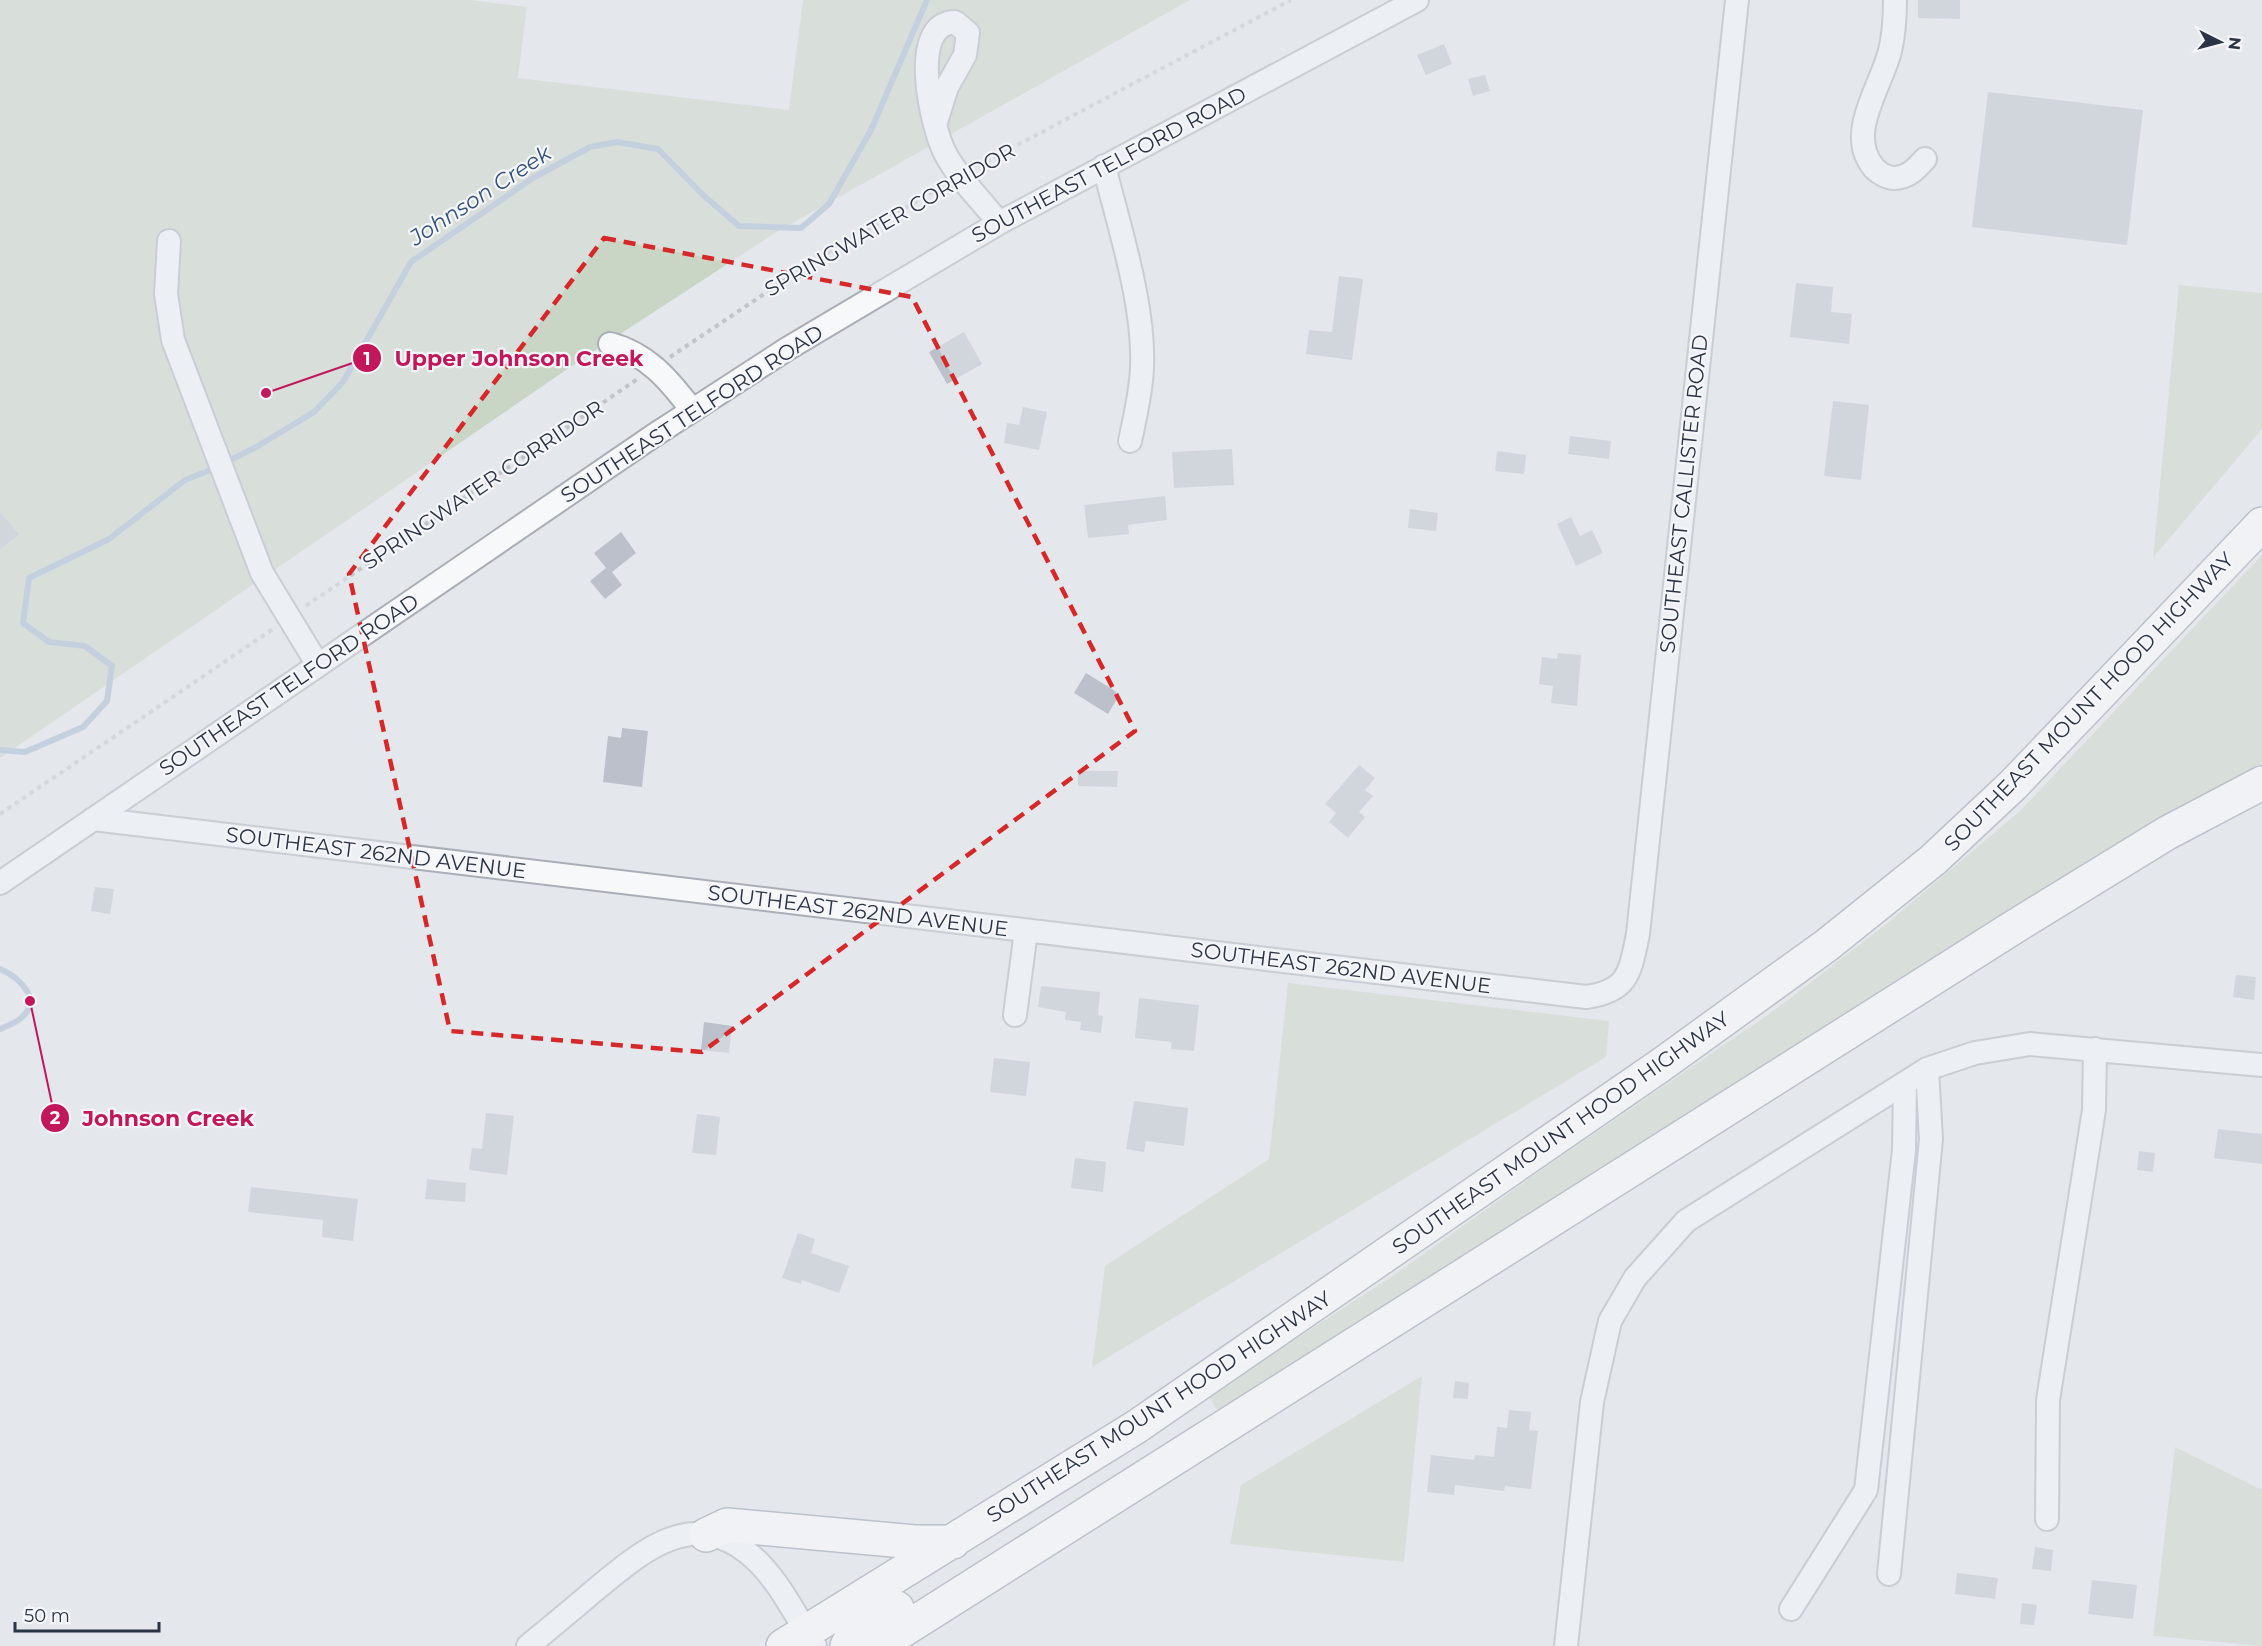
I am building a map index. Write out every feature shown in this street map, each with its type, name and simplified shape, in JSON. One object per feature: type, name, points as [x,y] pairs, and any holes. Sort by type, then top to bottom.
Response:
[{"type":"highway","name":"SOUTHEAST MOUNT HOOD HIGHWAY","points":[[800,1642],[1136,1427],[1738,1011],[1883,902],[1933,860],[2013,785],[2262,524]]},
{"type":"highway","points":[[878,1646],[2004,933],[2167,833],[2262,783]]},
{"type":"highway","points":[[848,1646],[852,1637],[1046,1515],[1136,1427]]},
{"type":"highway","points":[[706,1535],[727,1525],[915,1542],[953,1542]]},
{"type":"street","name":"SOUTHEAST TELFORD ROAD","points":[[0,883],[692,410],[889,286],[1104,166],[1417,0]]},
{"type":"street","name":"SOUTHEAST CALLISTER ROAD","points":[[1620,985],[1631,968],[1638,934],[1737,0]]},
{"type":"street","points":[[1895,0],[1890,51],[1865,120],[1862,143],[1867,159],[1879,173],[1894,178],[1913,172],[1925,159]]},
{"type":"street","points":[[935,125],[946,156],[999,223]]},
{"type":"street","points":[[1104,166],[1131,278],[1141,339],[1140,387],[1130,441]]},
{"type":"street","points":[[169,241],[167,313],[173,340],[262,573],[318,665]]},
{"type":"street","points":[[610,344],[640,355],[655,367],[692,410]]},
{"type":"street","name":"SOUTHEAST 262ND AVENUE","points":[[93,819],[1586,997],[1608,994],[1620,985]]},
{"type":"street","points":[[1015,1015],[1026,931]]},
{"type":"street","points":[[1566,1646],[1592,1402],[1610,1321],[1635,1278],[1686,1221],[1927,1069],[1975,1053],[2030,1044],[2262,1065]]},
{"type":"street","points":[[2047,1519],[2048,1400],[2094,1110],[2095,1049]]},
{"type":"street","points":[[1889,1574],[1931,1139],[1927,1069]]},
{"type":"street","points":[[1791,1608],[1866,1490],[1904,1150],[1905,1083]]},
{"type":"street","points":[[528,1646],[629,1562],[657,1542],[690,1534],[706,1535],[730,1542],[748,1552],[762,1566],[800,1642]]},
{"type":"path","name":"SPRINGWATER CORRIDOR","points":[[0,814],[814,260],[962,176],[1292,0]]},
{"type":"highlighted area","points":[[604,238],[912,297],[1135,731],[702,1052],[450,1031],[349,574]]},
{"type":"green space","points":[[0,0],[471,0],[527,7],[518,78],[789,110],[803,0],[1190,0],[775,233],[588,355],[0,758]]},
{"type":"green space","points":[[2179,285],[2262,293],[2262,429],[2153,558]]},
{"type":"green space","points":[[2262,555],[2262,763],[2138,832],[1218,1411],[1208,1396],[1391,1277],[1547,1166],[1772,1012],[1885,925],[2020,811]]},
{"type":"green space","points":[[1288,983],[1609,1021],[1606,1057],[1092,1367],[1105,1266],[1269,1159]]},
{"type":"green space","points":[[1422,1376],[1404,1562],[1230,1544],[1241,1485]]},
{"type":"green space","points":[[2175,1447],[2262,1490],[2262,1646],[2153,1636]]},
{"type":"building","points":[[1918,0],[1960,0],[1960,19],[1918,18]]},
{"type":"building","points":[[1444,44],[1452,64],[1426,75],[1417,55]]},
{"type":"building","points":[[1485,75],[1490,91],[1473,96],[1468,79]]},
{"type":"building","points":[[1988,92],[2143,110],[2127,245],[1972,227]]},
{"type":"building","points":[[1339,276],[1363,279],[1352,360],[1306,354],[1309,330],[1332,332]]},
{"type":"building","points":[[1796,283],[1833,287],[1831,312],[1852,314],[1849,344],[1790,337]]},
{"type":"building","points":[[964,332],[982,364],[947,384],[929,352]]},
{"type":"building","points":[[1833,401],[1869,405],[1861,480],[1824,476]]},
{"type":"building","points":[[1023,407],[1047,412],[1039,450],[1004,443],[1007,423],[1019,425]]},
{"type":"building","points":[[1570,436],[1611,441],[1609,459],[1568,454]]},
{"type":"building","points":[[1232,449],[1234,485],[1174,488],[1172,452]]},
{"type":"building","points":[[1497,451],[1526,455],[1524,474],[1495,471]]},
{"type":"building","points":[[1165,496],[1167,520],[1128,525],[1129,534],[1088,538],[1084,505]]},
{"type":"building","points":[[1410,509],[1438,513],[1436,531],[1408,528]]},
{"type":"building","points":[[0,512],[19,534],[0,550]]},
{"type":"building","points":[[1571,517],[1580,536],[1592,530],[1603,553],[1576,566],[1557,524]]},
{"type":"building","points":[[621,532],[636,553],[612,572],[622,585],[605,599],[590,581],[606,568],[594,553]]},
{"type":"building","points":[[1558,653],[1581,655],[1577,706],[1551,703],[1553,686],[1539,684],[1542,657],[1557,659]]},
{"type":"building","points":[[1086,673],[1120,694],[1108,714],[1074,693]]},
{"type":"building","points":[[622,728],[648,731],[642,787],[603,782],[608,736],[621,738]]},
{"type":"building","points":[[1359,765],[1375,778],[1365,790],[1373,796],[1359,812],[1365,817],[1348,838],[1329,822],[1336,813],[1325,804]]},
{"type":"building","points":[[1078,771],[1118,771],[1117,787],[1078,786]]},
{"type":"building","points":[[95,887],[114,889],[110,914],[91,911]]},
{"type":"building","points":[[2236,975],[2256,977],[2254,1000],[2233,997]]},
{"type":"building","points":[[1041,986],[1100,992],[1098,1015],[1103,1016],[1101,1033],[1080,1030],[1081,1022],[1065,1020],[1066,1012],[1038,1007]]},
{"type":"building","points":[[1139,998],[1199,1005],[1194,1051],[1171,1049],[1172,1042],[1135,1038]]},
{"type":"building","points":[[704,1022],[732,1026],[729,1053],[701,1050]]},
{"type":"building","points":[[994,1058],[1030,1062],[1026,1096],[990,1092]]},
{"type":"building","points":[[1134,1101],[1188,1108],[1184,1146],[1146,1141],[1144,1152],[1126,1149]]},
{"type":"building","points":[[486,1113],[514,1116],[507,1175],[469,1170],[472,1148],[482,1149]]},
{"type":"building","points":[[697,1114],[720,1117],[716,1155],[692,1153]]},
{"type":"building","points":[[2218,1129],[2262,1134],[2262,1164],[2214,1158]]},
{"type":"building","points":[[2139,1151],[2155,1153],[2153,1172],[2137,1170]]},
{"type":"building","points":[[1075,1158],[1106,1162],[1103,1192],[1071,1188]]},
{"type":"building","points":[[427,1179],[466,1183],[465,1202],[425,1199]]},
{"type":"building","points":[[251,1187],[358,1199],[353,1241],[322,1237],[323,1220],[248,1212]]},
{"type":"building","points":[[798,1233],[815,1239],[811,1253],[849,1266],[839,1293],[802,1280],[801,1284],[782,1278]]},
{"type":"building","points":[[1455,1381],[1469,1383],[1468,1399],[1453,1398]]},
{"type":"building","points":[[1509,1410],[1531,1412],[1529,1430],[1538,1431],[1531,1489],[1505,1486],[1504,1491],[1455,1485],[1454,1495],[1427,1492],[1431,1455],[1474,1460],[1475,1455],[1494,1457],[1497,1427],[1507,1428]]},
{"type":"building","points":[[2035,1547],[2053,1550],[2051,1571],[2032,1569]]},
{"type":"building","points":[[1957,1573],[1998,1578],[1995,1599],[1955,1594]]},
{"type":"building","points":[[2092,1580],[2137,1585],[2133,1619],[2088,1614]]},
{"type":"building","points":[[2022,1603],[2037,1605],[2034,1625],[2020,1624]]},
{"type":"waterway","name":"Johnson Creek","points":[[0,750],[25,752],[83,727],[107,701],[112,666],[85,646],[49,642],[23,623],[29,578],[109,539],[185,480],[213,469],[258,446],[314,412],[343,382],[411,262],[533,178],[590,147],[617,142],[658,149],[702,194],[739,226],[801,228],[829,204],[871,130],[927,0]]},
{"type":"waterway","name":"Johnson Creek","points":[[0,969],[21,983],[26,989],[30,1003],[27,1011],[19,1020],[0,1029]]},
{"type":"place","name":"Upper Johnson Creek","points":[[266,393]]},
{"type":"place","name":"Johnson Creek","points":[[30,1001]]}]
